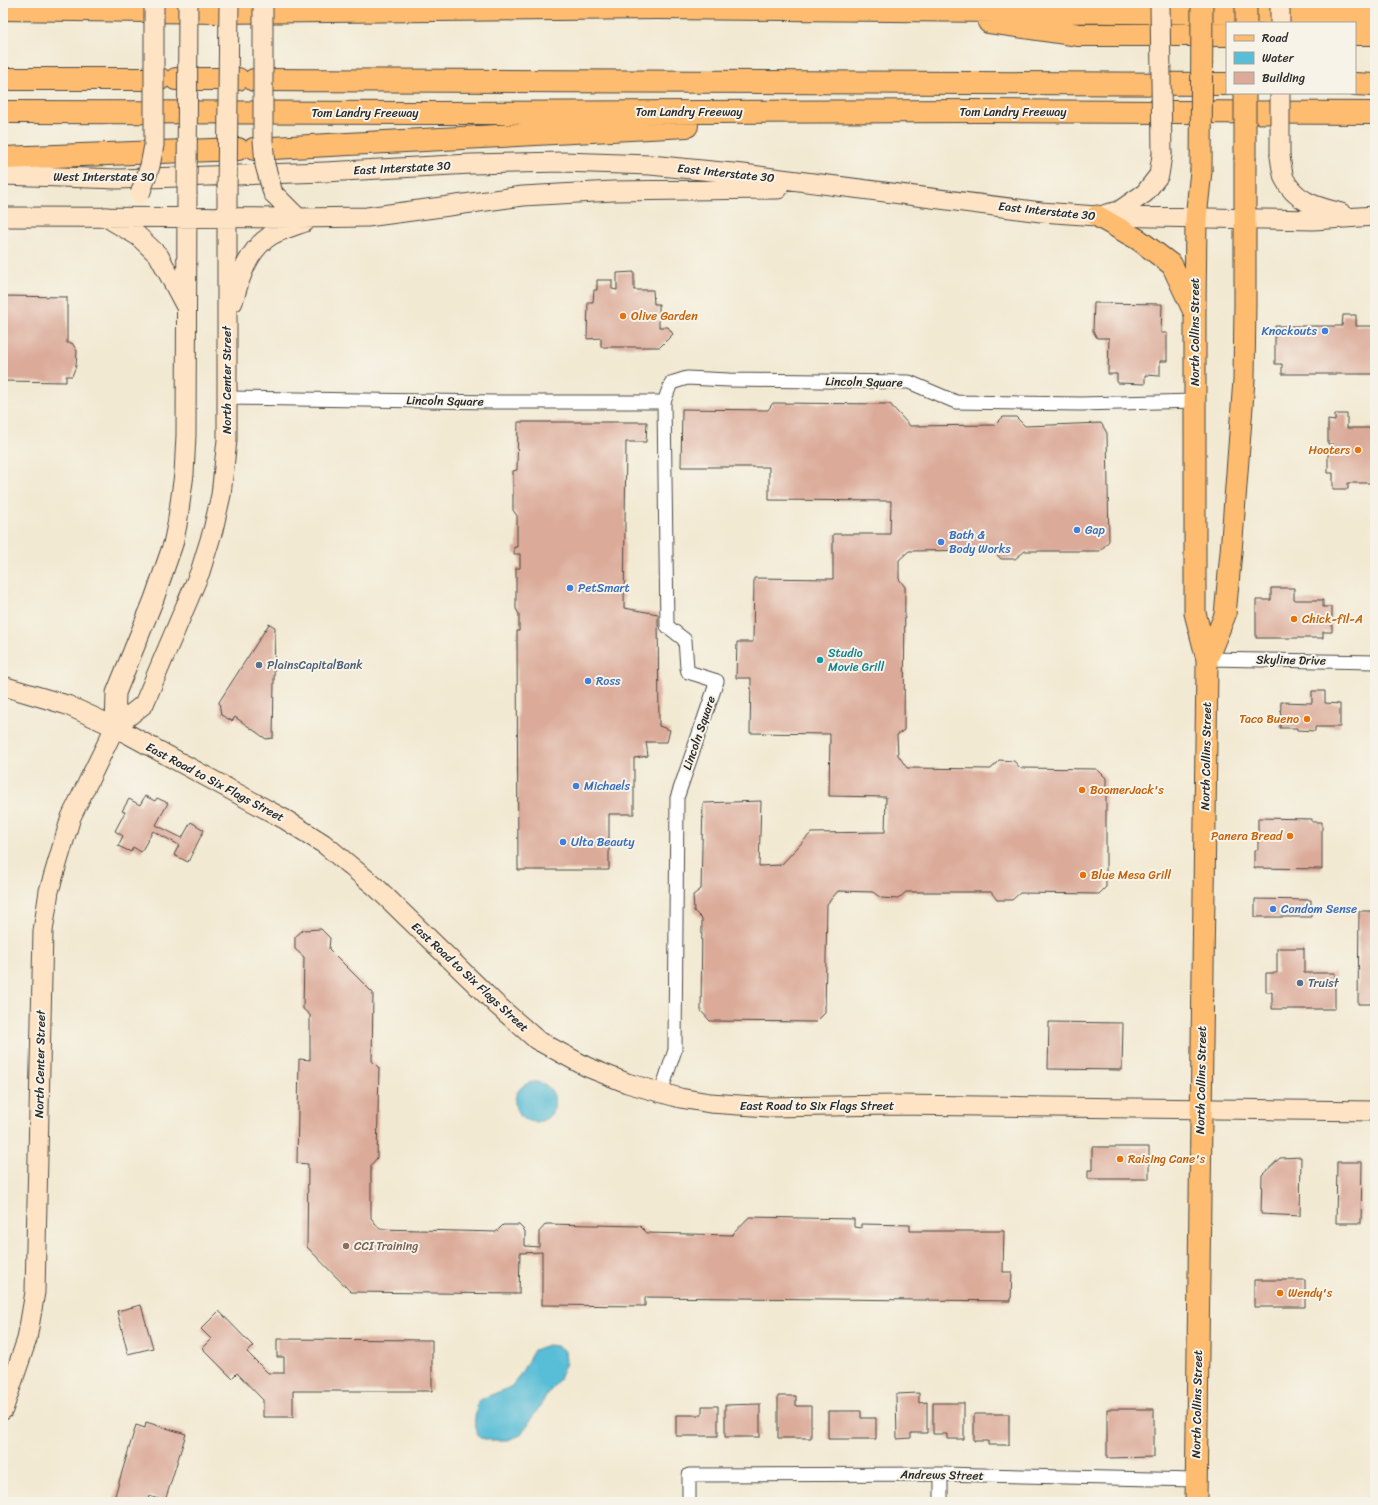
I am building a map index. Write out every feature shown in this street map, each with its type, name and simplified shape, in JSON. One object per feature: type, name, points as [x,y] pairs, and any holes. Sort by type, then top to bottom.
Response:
[{"type":"highway","points":[[3,9],[219,12],[658,8],[1226,13],[1375,12]]},
{"type":"highway","points":[[948,10],[984,21],[1079,35],[1226,35]]},
{"type":"highway","points":[[1356,34],[1375,34]]},
{"type":"highway","points":[[3,78],[1226,84]]},
{"type":"highway","points":[[1356,84],[1375,84]]},
{"type":"highway","points":[[3,158],[384,143],[980,111]]},
{"type":"highway","name":"Tom Landry Freeway","points":[[3,112],[426,113],[980,111],[1375,113]]},
{"type":"main road","points":[[105,217],[119,213],[128,208],[135,201],[140,194],[150,166],[154,145],[154,3]]},
{"type":"main road","name":"North Center Street","points":[[3,1410],[27,1338],[35,1292],[43,932],[49,891],[71,817],[114,727],[116,693],[158,589],[173,544],[180,507],[186,434],[188,3]]},
{"type":"main road","name":"North Center Street","points":[[114,727],[144,704],[200,572],[222,495],[227,440],[226,323],[229,3]]},
{"type":"main road","points":[[263,3],[263,140],[265,165],[273,193],[280,202],[298,218]]},
{"type":"main road","points":[[1097,216],[1119,211],[1145,194],[1159,175],[1162,155],[1160,3]]},
{"type":"main road","name":"North Collins Street","points":[[1196,1502],[1207,659],[1195,613],[1196,218],[1201,171],[1202,3]]},
{"type":"main road","points":[[1246,3],[1246,22]]},
{"type":"main road","points":[[1280,3],[1280,22]]},
{"type":"main road","name":"North Collins Street","points":[[1207,659],[1226,615],[1244,380],[1245,94]]},
{"type":"main road","points":[[1280,94],[1280,156],[1284,177],[1292,190],[1312,205],[1366,216]]},
{"type":"main road","name":"East Interstate 30","points":[[205,176],[325,172],[471,164],[563,162],[650,165],[743,174],[1041,212],[1097,216],[1313,220],[1366,216]]},
{"type":"main road","name":"West Interstate 30","points":[[3,175],[118,179],[205,176]]},
{"type":"main road","points":[[3,217],[367,217],[530,196],[613,192],[850,188]]},
{"type":"main road","points":[[1097,216],[1139,240],[1172,265],[1195,314]]},
{"type":"main road","points":[[105,217],[138,236],[159,256],[186,307]]},
{"type":"main road","points":[[226,323],[243,270],[258,246],[270,236],[318,218]]},
{"type":"main road","name":"East Road to Six Flags Street","points":[[3,686],[67,706],[114,727],[286,820],[324,844],[377,888],[496,1004],[537,1040],[587,1067],[626,1083],[680,1098],[710,1103],[768,1108],[894,1105],[1375,1111]]},
{"type":"street","name":"Lincoln Square","points":[[661,1092],[675,1050],[677,798],[717,681],[692,675],[688,672],[686,640],[667,626],[664,402],[671,383],[687,378],[729,380],[909,382],[956,402],[1081,404],[1195,401]]},
{"type":"street","name":"Lincoln Square","points":[[227,398],[502,402],[664,402]]},
{"type":"street","name":"Skyline Drive","points":[[1207,659],[1375,662]]},
{"type":"street","name":"Andrews Street","points":[[689,1502],[689,1475],[941,1474],[1196,1480]]},
{"type":"street","points":[[941,1474],[941,1502]]},
{"type":"water","points":[[531,1082],[539,1082],[546,1085],[552,1091],[555,1102],[552,1113],[546,1119],[539,1122],[531,1122],[524,1119],[518,1113],[515,1106],[515,1098],[518,1091],[524,1085]]},
{"type":"water","points":[[548,1345],[557,1346],[565,1351],[566,1363],[559,1379],[521,1435],[508,1440],[491,1440],[480,1438],[477,1434],[475,1425],[478,1401],[513,1385],[534,1350]]},
{"type":"building","name":"Olive Garden","points":[[634,272],[634,290],[653,290],[654,304],[659,304],[659,327],[668,327],[673,334],[660,347],[601,347],[601,338],[587,339],[588,302],[593,302],[594,290],[597,290],[597,280],[612,280],[612,289],[617,290],[617,273]]},
{"type":"building","points":[[3,296],[67,297],[67,343],[72,343],[77,351],[76,366],[72,376],[66,376],[66,382],[3,381]]},
{"type":"building","points":[[1094,303],[1162,304],[1161,333],[1167,333],[1167,361],[1160,361],[1160,376],[1145,375],[1145,384],[1118,383],[1117,374],[1108,374],[1109,338],[1097,338],[1093,331]]},
{"type":"building","points":[[1343,315],[1356,315],[1356,326],[1375,326],[1375,374],[1282,374],[1282,364],[1275,364],[1275,326],[1342,326]]},
{"type":"building","points":[[773,403],[890,404],[910,426],[995,425],[1003,417],[1016,417],[1025,426],[1101,423],[1107,433],[1109,541],[1100,551],[1025,551],[1015,559],[1001,559],[993,550],[909,551],[899,560],[899,579],[905,587],[904,730],[897,735],[898,755],[907,768],[991,769],[999,760],[1014,761],[1020,768],[1097,769],[1106,778],[1106,887],[1099,894],[1020,893],[1012,900],[997,900],[991,892],[906,892],[898,899],[881,898],[873,892],[838,891],[827,904],[825,1013],[816,1022],[710,1021],[701,1011],[702,919],[694,911],[693,895],[701,889],[703,803],[761,801],[759,866],[781,865],[811,833],[885,832],[886,797],[829,796],[830,734],[750,733],[751,678],[736,678],[737,642],[753,642],[754,578],[833,579],[833,534],[890,534],[891,501],[769,500],[769,467],[681,467],[682,409],[768,410]]},
{"type":"building","points":[[1335,414],[1347,414],[1347,428],[1375,428],[1375,483],[1348,483],[1348,489],[1333,489],[1333,473],[1328,473],[1328,452],[1333,452],[1333,444],[1328,444],[1328,420],[1335,421]]},
{"type":"building","points":[[518,422],[647,422],[646,442],[626,442],[624,608],[658,614],[659,726],[670,730],[667,742],[646,742],[648,756],[634,758],[634,814],[609,814],[609,870],[518,870],[517,631],[519,631],[519,614],[516,609],[516,568],[520,568],[520,554],[514,554],[514,547],[517,547],[517,516],[513,510],[513,471],[517,470]]},
{"type":"building","name":"Chick-fil-A","points":[[1271,588],[1294,588],[1294,600],[1323,600],[1323,607],[1332,607],[1332,632],[1323,632],[1323,638],[1256,638],[1256,600],[1271,600]]},
{"type":"building","name":"PlainsCapitalBank","points":[[269,624],[275,627],[273,738],[266,739],[235,717],[232,721],[221,715],[219,702]]},
{"type":"building","points":[[1312,691],[1325,691],[1325,703],[1340,704],[1340,727],[1315,727],[1315,731],[1297,730],[1297,728],[1280,728],[1281,702],[1312,703]]},
{"type":"building","points":[[145,796],[155,801],[157,798],[168,803],[156,825],[182,838],[191,822],[204,830],[188,862],[174,855],[179,845],[153,831],[141,852],[133,847],[131,852],[118,846],[123,836],[115,831],[125,812],[122,811],[129,799],[140,805]]},
{"type":"building","name":"Panera Bread","points":[[1258,818],[1312,819],[1312,822],[1322,822],[1322,869],[1254,868],[1254,850],[1258,850]]},
{"type":"building","points":[[1255,899],[1311,900],[1311,917],[1255,917]]},
{"type":"building","points":[[1359,911],[1375,911],[1375,1004],[1358,1004]]},
{"type":"building","points":[[321,929],[330,938],[329,949],[373,993],[372,1061],[379,1068],[377,1158],[371,1165],[371,1218],[380,1229],[496,1232],[503,1225],[519,1225],[525,1231],[525,1246],[539,1247],[539,1232],[546,1224],[640,1226],[647,1233],[732,1235],[749,1217],[854,1219],[854,1227],[861,1228],[861,1224],[910,1225],[910,1231],[1004,1231],[1003,1272],[1012,1272],[1011,1301],[645,1297],[645,1306],[542,1305],[542,1252],[520,1253],[519,1294],[351,1292],[307,1247],[308,1164],[297,1163],[299,1059],[310,1060],[310,1015],[303,1009],[304,957],[295,949],[295,937],[303,930]]},
{"type":"building","name":"Truist","points":[[1277,948],[1304,948],[1304,973],[1335,973],[1335,1009],[1272,1009],[1272,992],[1266,992],[1266,973],[1277,973]]},
{"type":"building","points":[[1049,1022],[1123,1023],[1122,1070],[1048,1069]]},
{"type":"building","name":"Raising Cane's","points":[[1092,1147],[1149,1147],[1149,1179],[1088,1179],[1088,1170],[1092,1170]]},
{"type":"building","points":[[1301,1157],[1300,1216],[1261,1214],[1262,1175],[1280,1158]]},
{"type":"building","points":[[1337,1162],[1362,1162],[1361,1223],[1336,1223]]},
{"type":"building","name":"Wendy's","points":[[1254,1280],[1305,1280],[1305,1307],[1254,1307]]},
{"type":"building","points":[[141,1305],[153,1348],[128,1354],[117,1311]]},
{"type":"building","points":[[219,1311],[253,1346],[247,1352],[268,1373],[284,1373],[284,1357],[277,1357],[277,1339],[432,1340],[432,1391],[293,1391],[293,1417],[263,1417],[263,1400],[237,1373],[232,1378],[202,1348],[211,1339],[201,1329]]},
{"type":"building","points":[[919,1393],[919,1403],[927,1402],[927,1433],[911,1433],[911,1438],[897,1439],[896,1394]]},
{"type":"building","points":[[778,1396],[796,1396],[796,1406],[811,1406],[811,1438],[778,1438]]},
{"type":"building","points":[[933,1403],[964,1403],[964,1439],[947,1439],[947,1434],[933,1434]]},
{"type":"building","points":[[760,1404],[760,1437],[725,1437],[725,1405]]},
{"type":"building","points":[[702,1406],[718,1406],[718,1436],[676,1436],[676,1415],[702,1415]]},
{"type":"building","points":[[1107,1409],[1154,1409],[1154,1457],[1107,1458]]},
{"type":"building","points":[[828,1411],[861,1411],[861,1418],[876,1418],[876,1439],[828,1439]]},
{"type":"building","points":[[974,1414],[1009,1414],[1009,1445],[988,1445],[988,1441],[974,1441]]},
{"type":"building","points":[[146,1422],[186,1434],[165,1501],[149,1496],[147,1502],[113,1502],[136,1425],[145,1428]]},
{"type":"place","name":"Olive Garden","points":[[623,316]]},
{"type":"place","name":"Knockouts","points":[[1325,331]]},
{"type":"place","name":"Hooters","points":[[1358,450]]},
{"type":"place","name":"Gap","points":[[1077,530]]},
{"type":"place","name":"Bath & Body Works","points":[[941,542]]},
{"type":"place","name":"PetSmart","points":[[570,588]]},
{"type":"place","name":"Chick-fil-A","points":[[1294,619]]},
{"type":"place","name":"Studio Movie Grill","points":[[820,660]]},
{"type":"place","name":"PlainsCapitalBank","points":[[259,665]]},
{"type":"place","name":"Ross","points":[[588,681]]},
{"type":"place","name":"Taco Bueno","points":[[1307,719]]},
{"type":"place","name":"Michaels","points":[[576,786]]},
{"type":"place","name":"BoomerJack's","points":[[1082,790]]},
{"type":"place","name":"Panera Bread","points":[[1290,836]]},
{"type":"place","name":"Ulta Beauty","points":[[563,842]]},
{"type":"place","name":"Blue Mesa Grill","points":[[1083,875]]},
{"type":"place","name":"Condom Sense","points":[[1273,909]]},
{"type":"place","name":"Truist","points":[[1300,983]]},
{"type":"place","name":"Raising Cane's","points":[[1120,1159]]},
{"type":"place","name":"CCI Training","points":[[346,1246]]},
{"type":"place","name":"Wendy's","points":[[1280,1293]]}]
